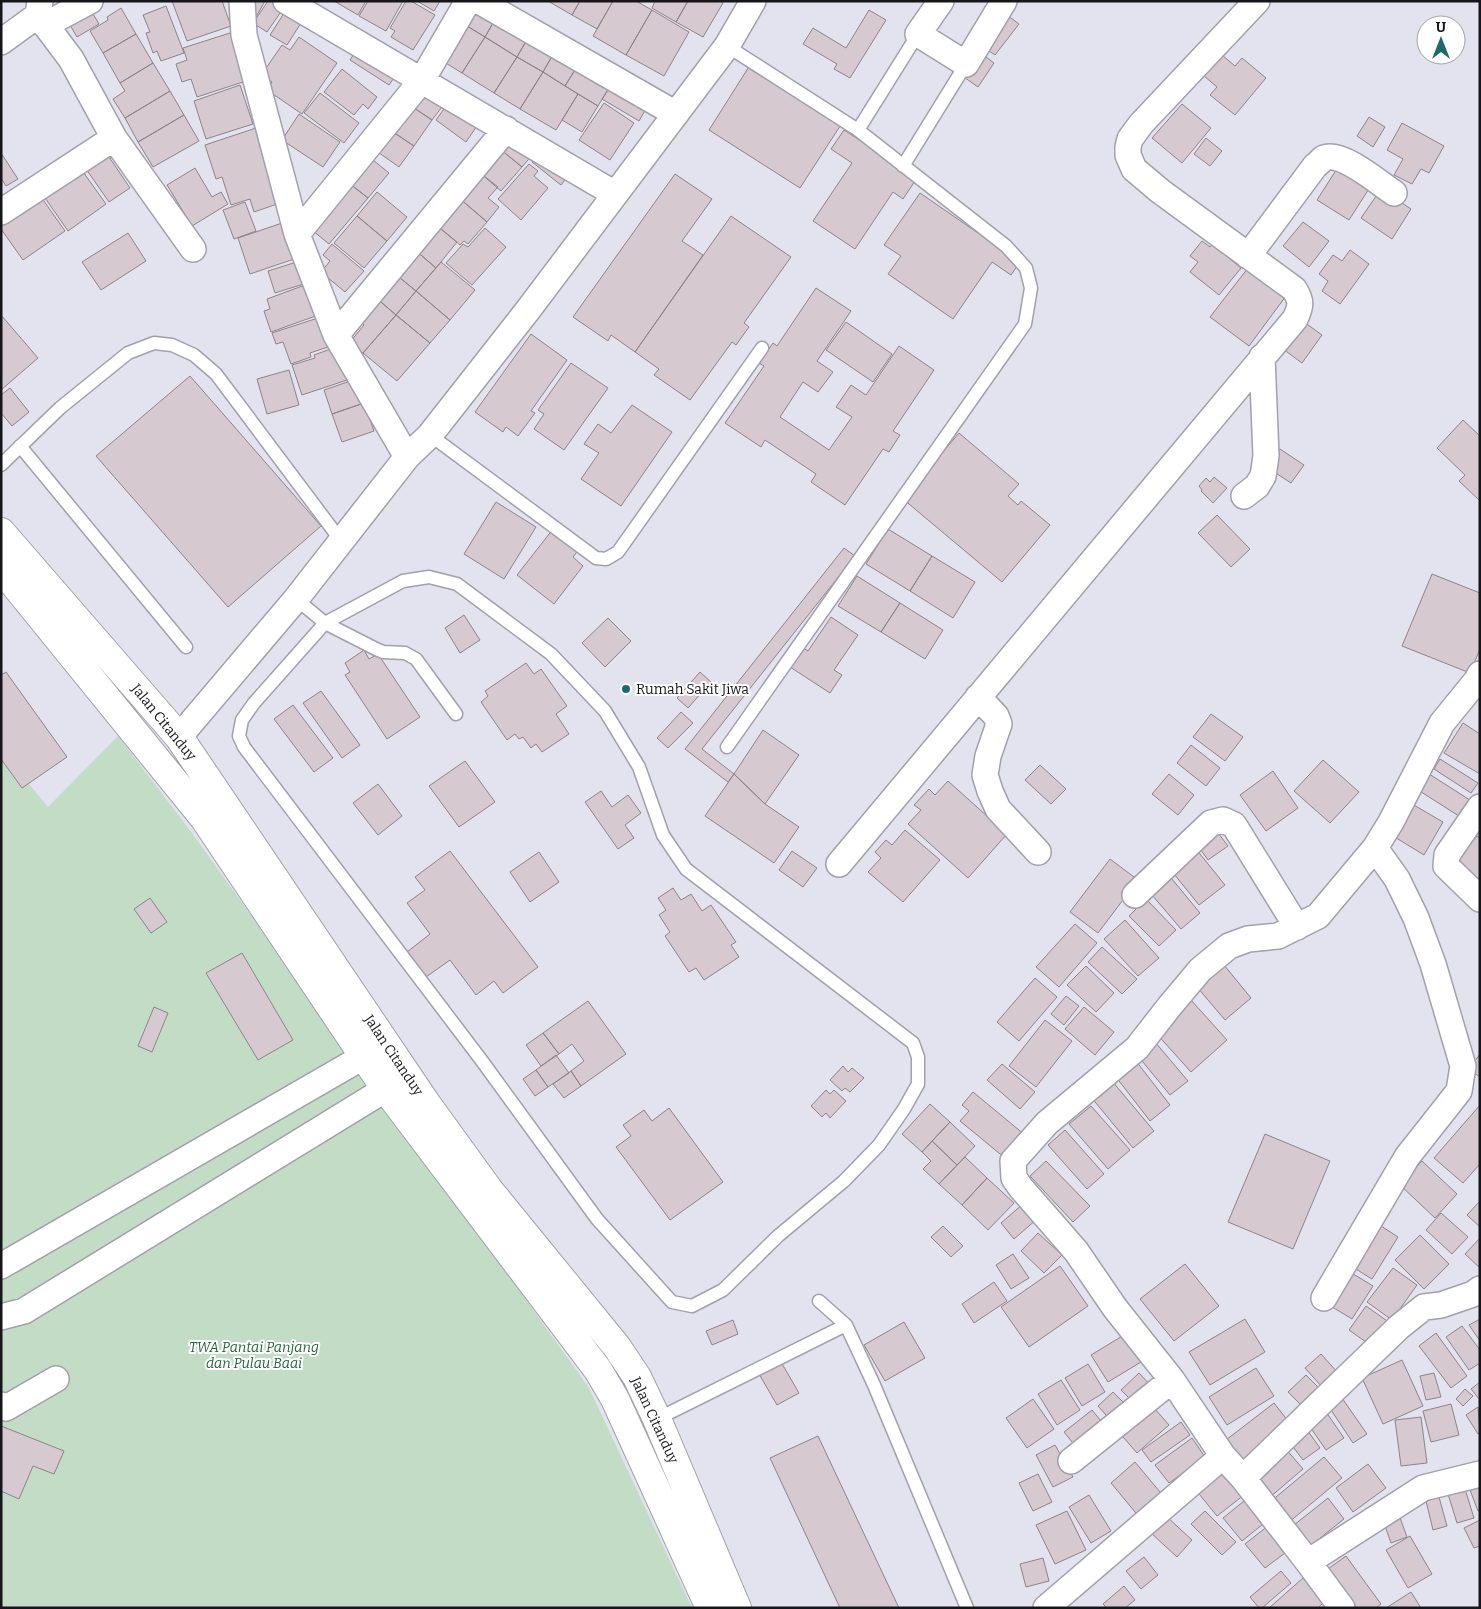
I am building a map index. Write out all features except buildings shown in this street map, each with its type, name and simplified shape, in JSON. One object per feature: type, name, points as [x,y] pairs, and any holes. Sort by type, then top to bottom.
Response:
[{"type":"main road","name":"Jalan Citanduy","points":[[1,532],[179,736],[375,1051],[385,1088],[598,1370],[615,1399],[710,1608]]},
{"type":"main road","name":"Jalan Citanduy","points":[[1,568],[204,818],[375,1051],[408,1076],[426,1104],[489,1190],[616,1346],[638,1377],[737,1608]]},
{"type":"street","points":[[1,42],[41,14],[90,1]]},
{"type":"street","points":[[242,1],[244,35],[297,234],[336,336],[407,457]]},
{"type":"street","points":[[286,1],[616,194]]},
{"type":"street","points":[[297,234],[422,80],[468,1]]},
{"type":"street","points":[[479,1],[676,114]]},
{"type":"street","points":[[179,736],[296,599],[407,457],[430,435],[528,310],[727,46],[753,1]]},
{"type":"street","points":[[941,1],[918,34],[966,64],[1004,1]]},
{"type":"street","points":[[839,864],[1294,319],[1300,308],[1301,299],[1294,289],[1160,191],[1134,169],[1128,155],[1130,139],[1141,124],[1257,1]]},
{"type":"street","points":[[41,14],[71,59],[114,138],[193,249]]},
{"type":"street","points":[[336,336],[506,129]]},
{"type":"street","points":[[1,212],[114,138]]},
{"type":"street","points":[[1248,256],[1315,166],[1324,158],[1334,157],[1346,160],[1394,193]]},
{"type":"street","points":[[1244,496],[1257,486],[1264,476],[1266,456],[1262,357]]},
{"type":"street","points":[[1342,1608],[1243,1478],[1223,1456],[1172,1380],[1115,1308],[1076,1251],[1021,1188],[1014,1178],[1013,1161],[1048,1123],[1137,1048],[1200,970],[1228,946],[1248,939],[1278,936],[1318,916],[1375,848],[1391,822],[1442,723],[1479,679]]},
{"type":"street","points":[[978,697],[996,716],[999,724],[988,756],[985,775],[990,791],[998,809],[1038,852]]},
{"type":"street","points":[[1480,807],[1447,855],[1446,866],[1480,898]]},
{"type":"street","points":[[1135,895],[1211,823],[1223,820],[1234,825],[1297,927]]},
{"type":"street","points":[[1324,1298],[1407,1157],[1459,1090],[1463,1066],[1433,964],[1416,918],[1397,879],[1375,848]]},
{"type":"street","points":[[1,1266],[375,1051]]},
{"type":"street","points":[[1,1317],[24,1311],[385,1088],[408,1076]]},
{"type":"street","points":[[1243,1478],[1380,1345],[1424,1307],[1449,1302],[1473,1294],[1480,1289]]},
{"type":"street","points":[[1,1405],[6,1408],[56,1379]]},
{"type":"street","points":[[1071,1461],[1172,1380]]},
{"type":"street","points":[[1046,1608],[1223,1456]]},
{"type":"street","points":[[1308,1562],[1422,1488],[1480,1474]]},
{"type":"lane","points":[[858,130],[918,34]]},
{"type":"lane","points":[[727,46],[858,130],[1006,246],[1026,268],[1031,288],[1026,324],[727,747]]},
{"type":"lane","points":[[902,166],[966,64]]},
{"type":"lane","points":[[1,465],[60,408],[128,353],[154,343],[172,345],[194,355],[216,374],[342,542]]},
{"type":"lane","points":[[430,435],[596,558],[606,559],[618,552],[762,348]]},
{"type":"lane","points":[[20,446],[186,647]]},
{"type":"lane","points":[[429,578],[457,584],[551,654],[605,711],[638,767],[663,835],[686,869],[913,1044],[918,1057],[918,1084],[904,1109],[879,1145],[844,1181],[778,1236],[722,1290],[692,1306],[672,1302],[597,1219],[476,1053],[244,747],[239,736],[242,720],[254,703],[325,623],[403,581],[429,578]]},
{"type":"lane","points":[[296,599],[325,623],[383,652],[405,653],[416,659],[456,714]]},
{"type":"lane","points":[[819,1301],[846,1325],[874,1385],[967,1608]]},
{"type":"lane","points":[[657,1419],[846,1325]]},
{"type":"green space","name":"TWA Pantai Panjang dan Pulau Baai","points":[[118,736],[192,833],[589,1388],[692,1608],[1,1608],[1,750],[48,807]]},
{"type":"place","name":"Rumah Sakit Jiwa","points":[[626,689]]}]
